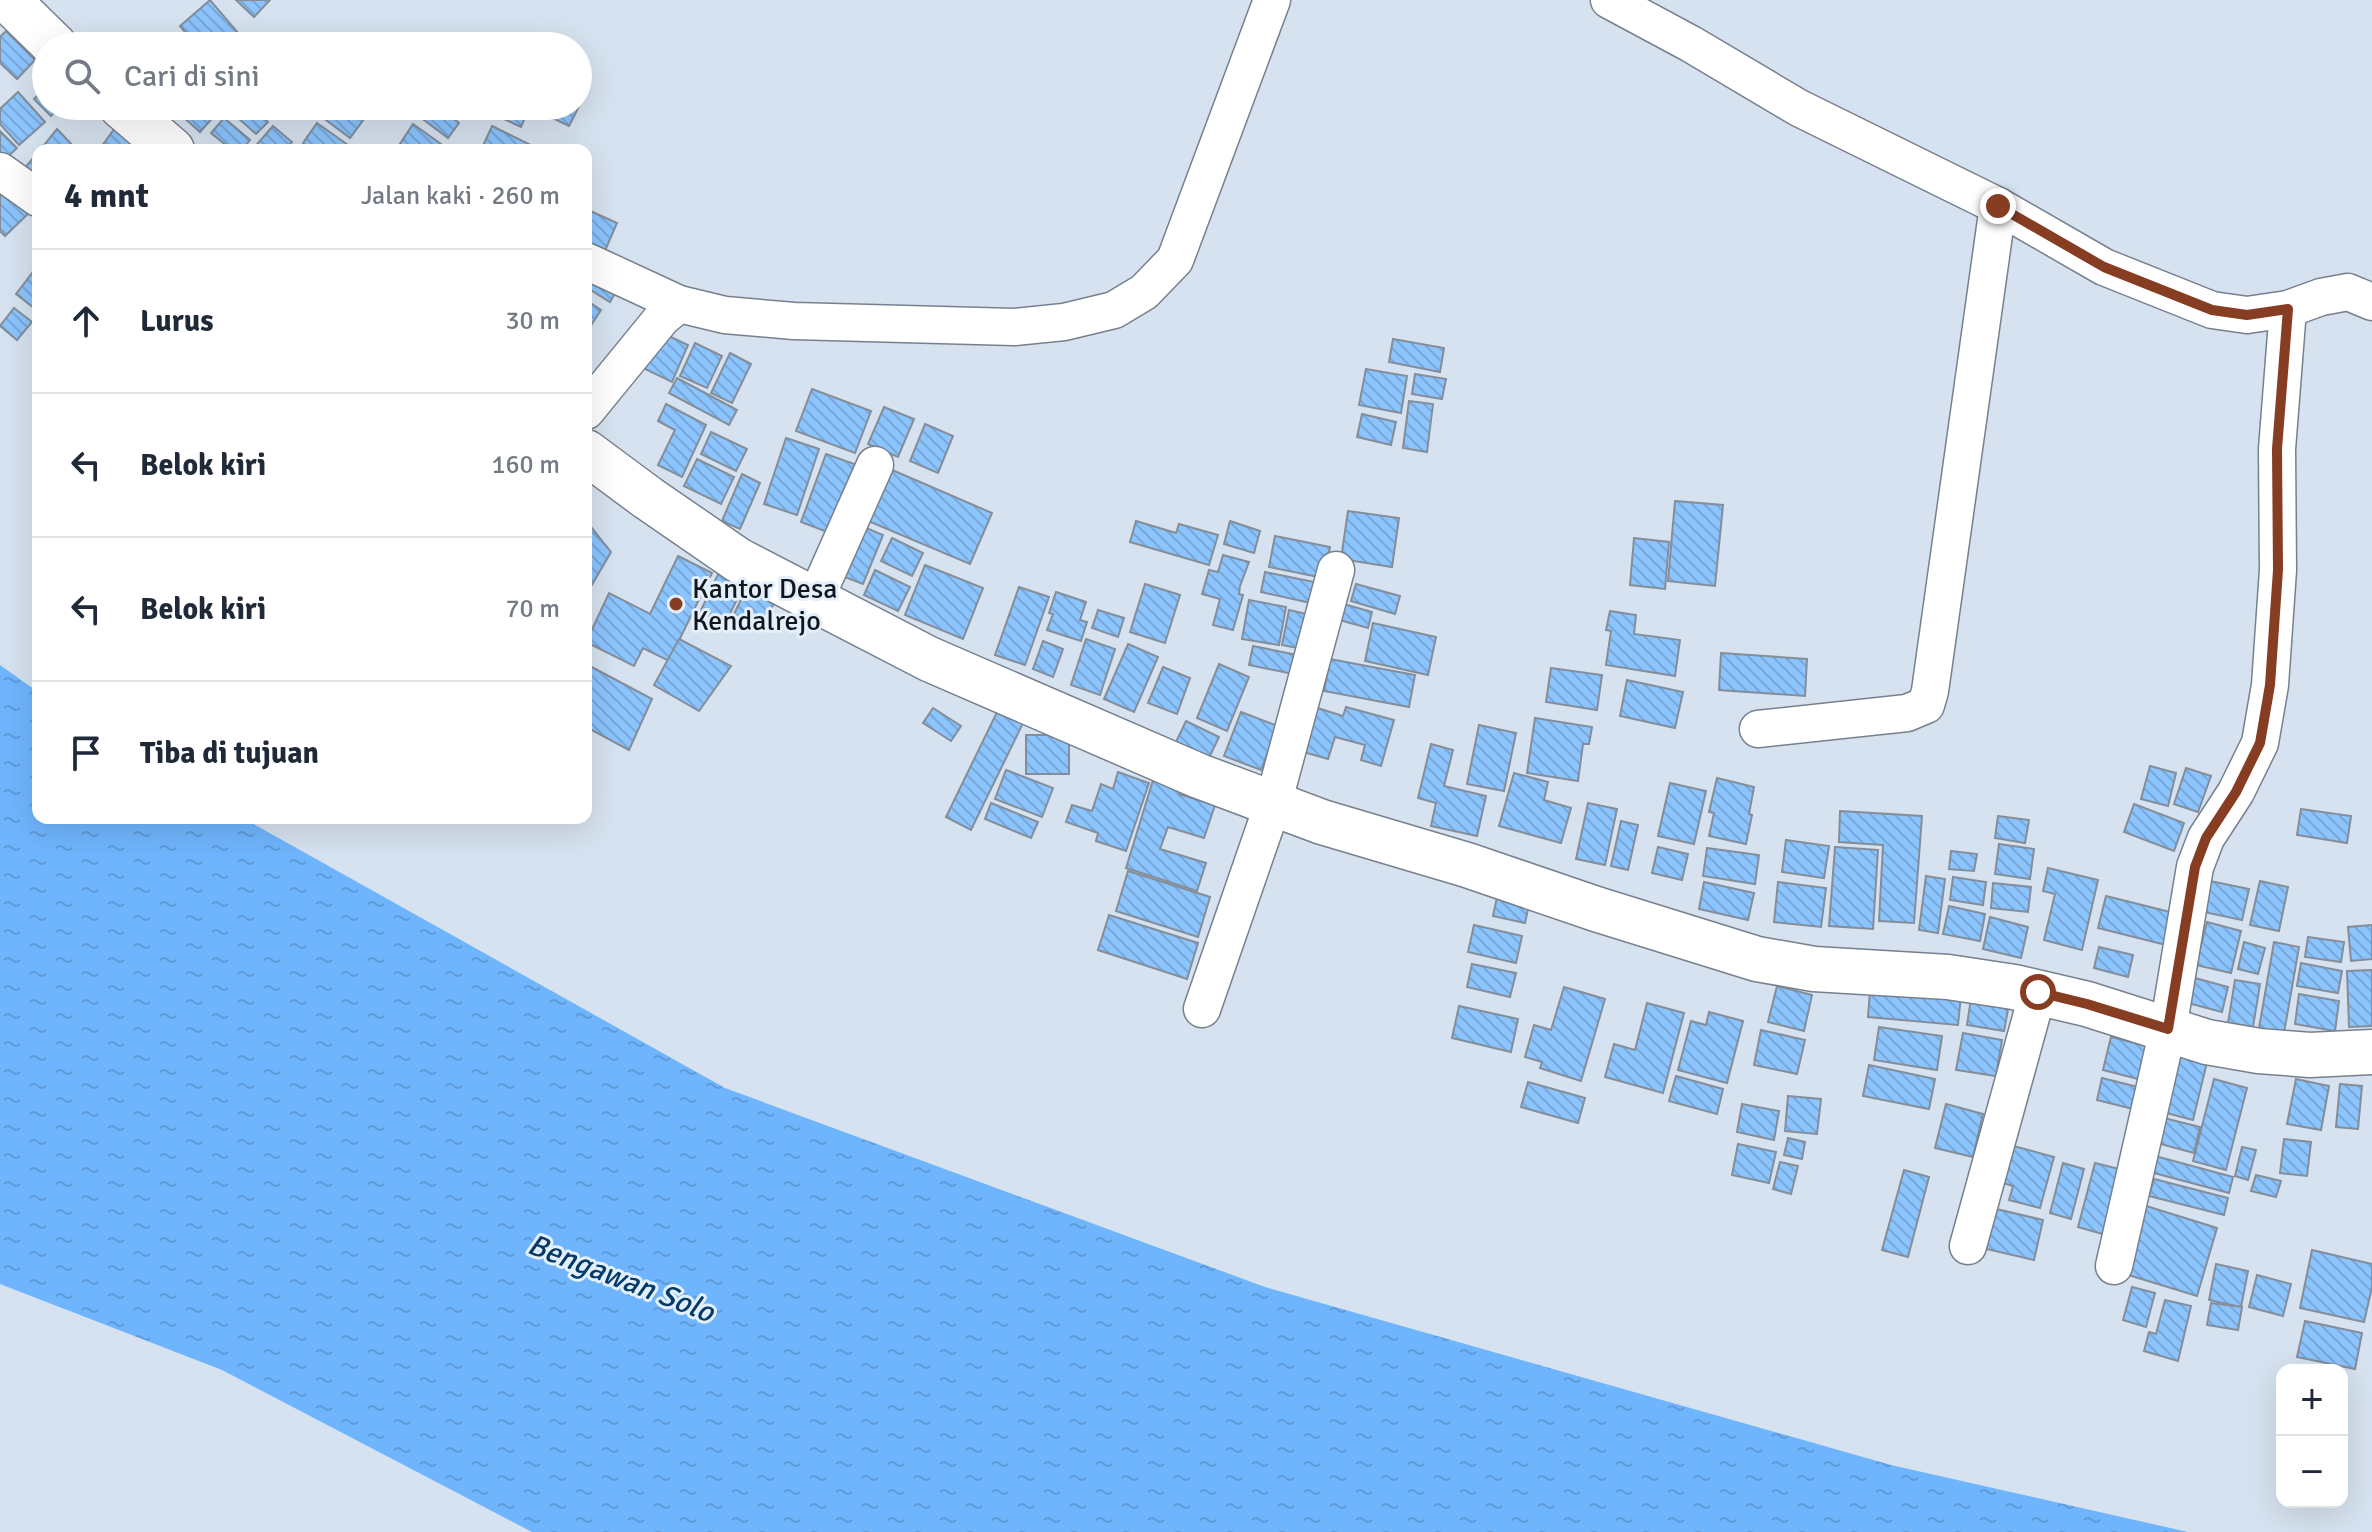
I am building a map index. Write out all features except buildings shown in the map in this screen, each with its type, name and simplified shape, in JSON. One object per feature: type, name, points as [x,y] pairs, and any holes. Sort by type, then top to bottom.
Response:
[{"type":"street","points":[[8,0],[41,32]]},
{"type":"street","points":[[592,264],[679,304],[725,315],[794,321],[1014,327],[1064,322],[1114,310],[1144,292],[1175,260],[1272,0]]},
{"type":"street","points":[[1609,0],[1799,108],[1998,206],[2104,267],[2212,310],[2247,315],[2288,309],[2321,297],[2348,292],[2372,302]]},
{"type":"street","points":[[137,120],[165,144]]},
{"type":"street","points":[[0,171],[32,194]]},
{"type":"street","points":[[1758,729],[1907,713],[1926,705],[1998,206]]},
{"type":"street","points":[[592,404],[662,318],[679,304]]},
{"type":"street","points":[[2114,1266],[2168,1029],[2195,867],[2206,838],[2236,792],[2260,743],[2270,685],[2278,570],[2277,449],[2288,309]]},
{"type":"street","points":[[592,456],[738,560],[929,659],[1199,776],[1322,822],[1467,865],[1757,959],[1814,969],[1948,977],[2038,992],[2207,1042],[2259,1051],[2310,1055],[2372,1052]]},
{"type":"street","points":[[815,600],[875,465]]},
{"type":"street","points":[[1202,1009],[1273,804],[1336,570]]},
{"type":"street","points":[[1968,1246],[2038,992]]},
{"type":"water","name":"Bengawan Solo","points":[[0,665],[32,688],[32,824],[254,824],[725,1088],[1265,1287],[1891,1465],[2188,1532],[532,1532],[222,1370],[0,1284]]},
{"type":"place","name":"Kantor Desa Kendalrejo","points":[[676,604]]},
{"type":"route","points":[[1998,206],[2104,267],[2212,310],[2247,315],[2288,309],[2277,449],[2278,570],[2270,685],[2260,743],[2236,792],[2206,838],[2195,867],[2168,1029],[2038,992]]}]
